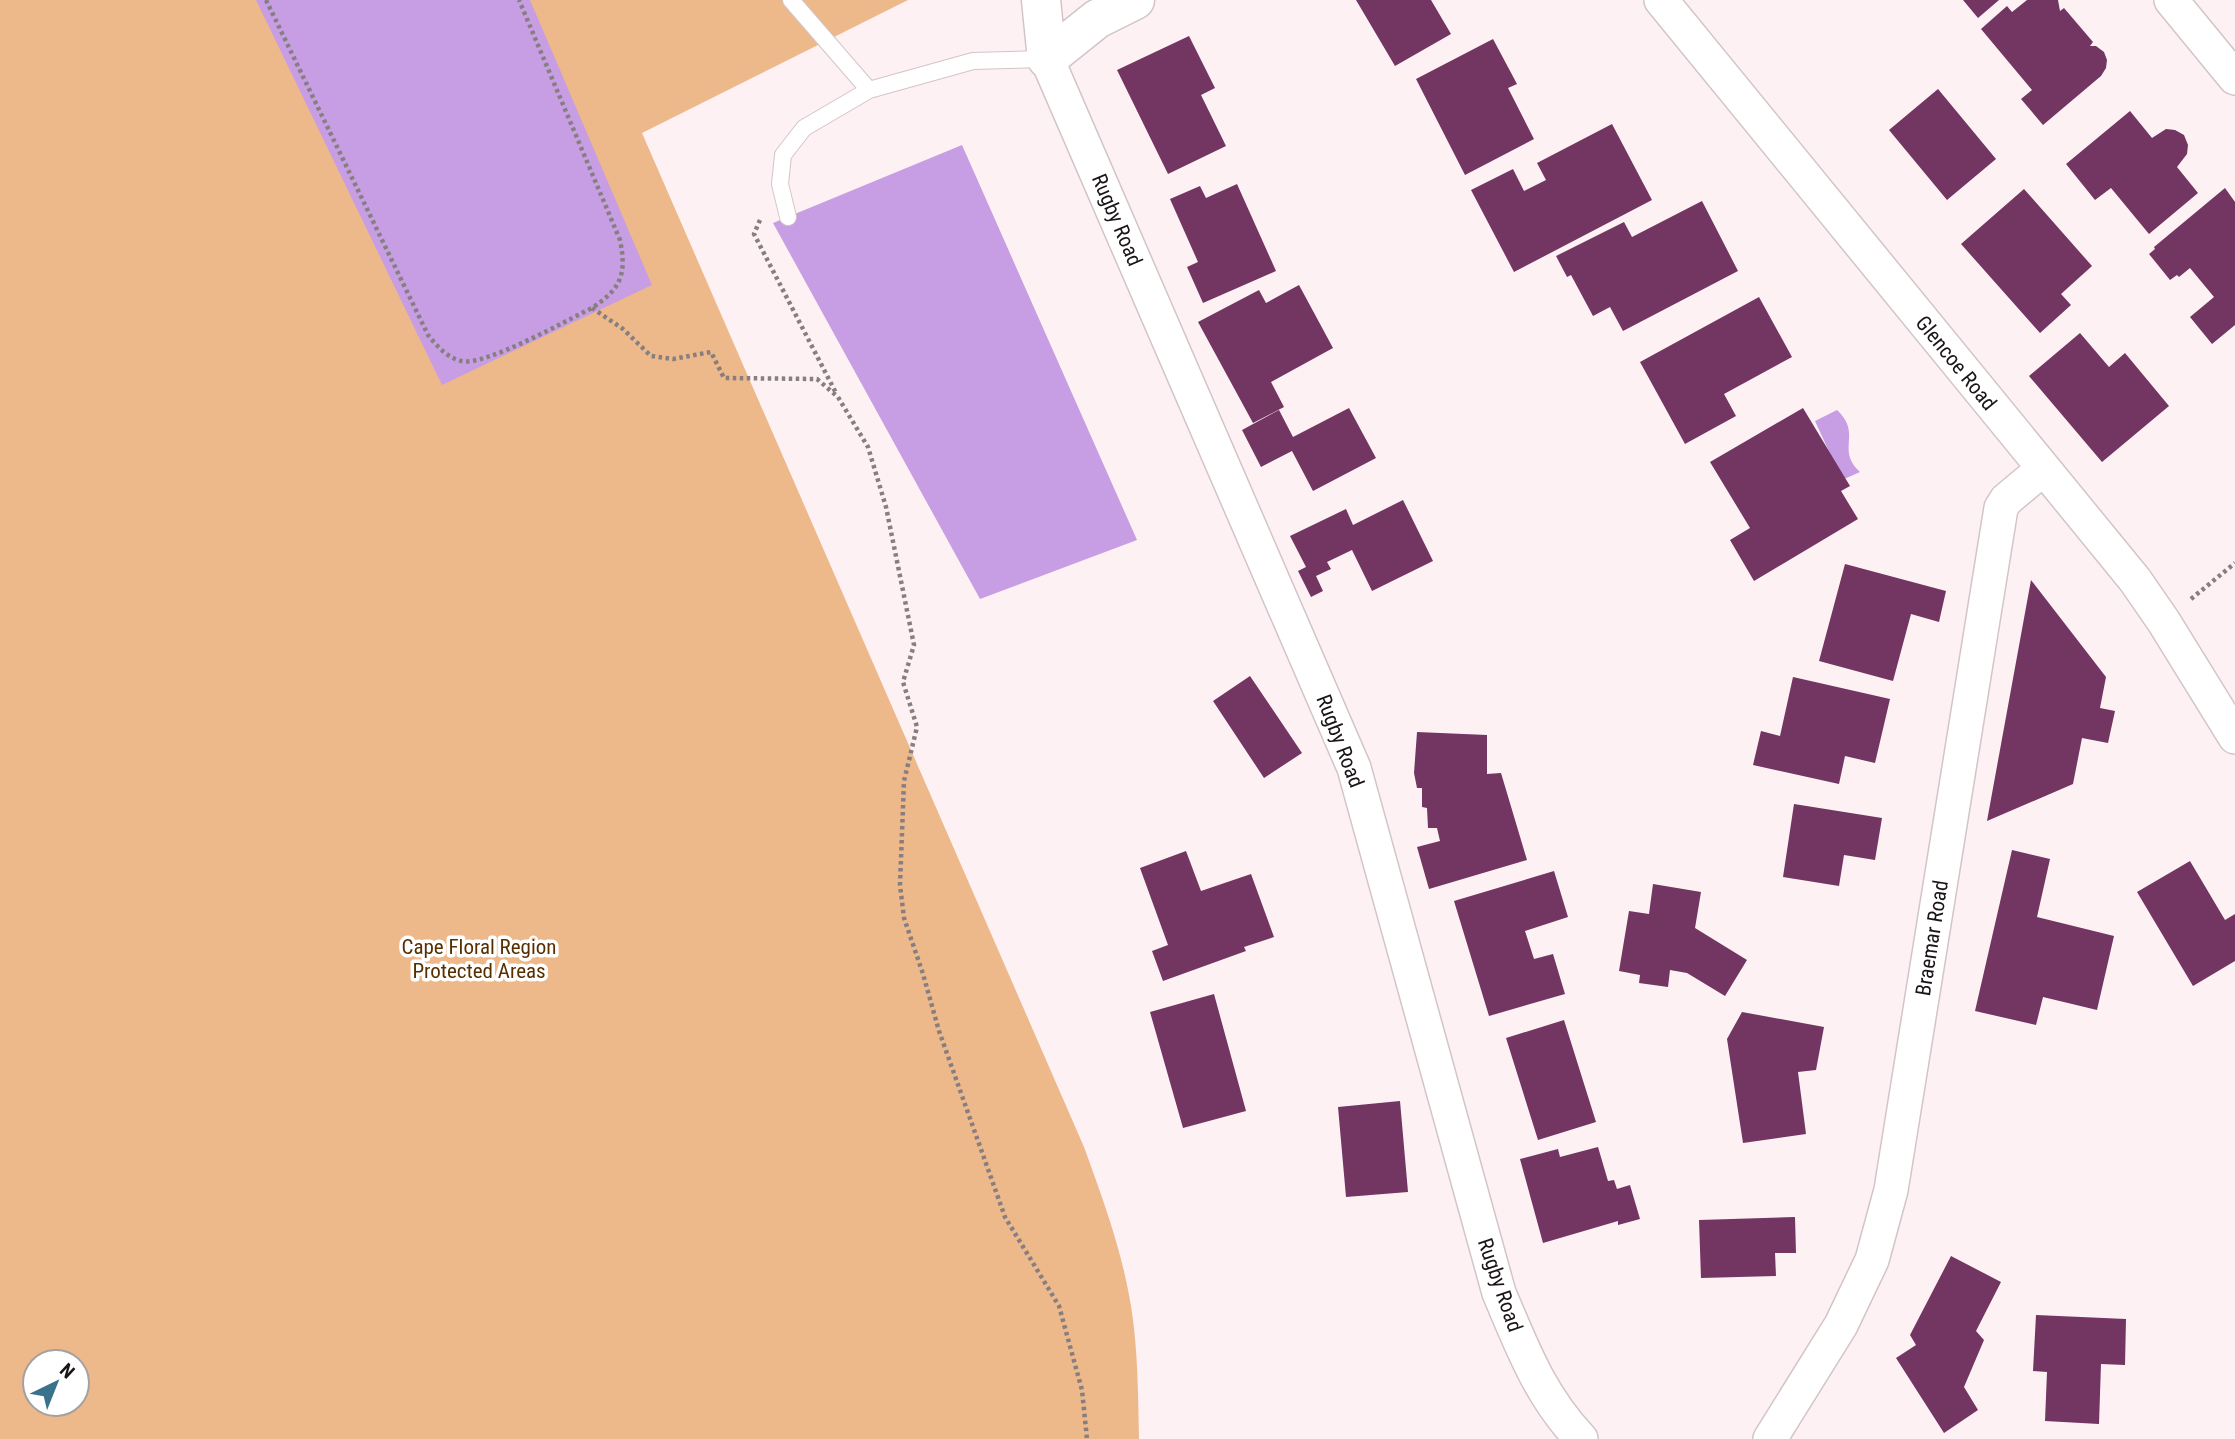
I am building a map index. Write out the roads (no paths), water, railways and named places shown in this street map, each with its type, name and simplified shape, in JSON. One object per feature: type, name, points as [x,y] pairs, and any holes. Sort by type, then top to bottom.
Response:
[{"type":"street","points":[[1041,0],[1047,59]]},
{"type":"street","points":[[1047,59],[1097,19],[1135,0]]},
{"type":"street","name":"Glencoe Road","points":[[1661,0],[2135,580],[2235,737]]},
{"type":"street","points":[[2171,0],[2235,78]]},
{"type":"street","name":"Rugby Road","points":[[1047,59],[1354,768],[1499,1293],[1535,1377],[1565,1423],[1581,1439]]},
{"type":"street","name":"Braemar Road","points":[[1770,1439],[1841,1325],[1872,1260],[1891,1190],[2001,508],[2006,500],[2043,470]]},
{"type":"street","name":"Braemar Road","points":[[1785,1439],[1792,1405]]},
{"type":"lane","points":[[791,0],[869,90]]},
{"type":"lane","points":[[788,217],[780,184],[783,155],[804,128],[869,90],[973,61],[1047,59]]},
{"type":"park label","name":"Cape Floral Region Protected Areas","points":[[479,959]]}]
